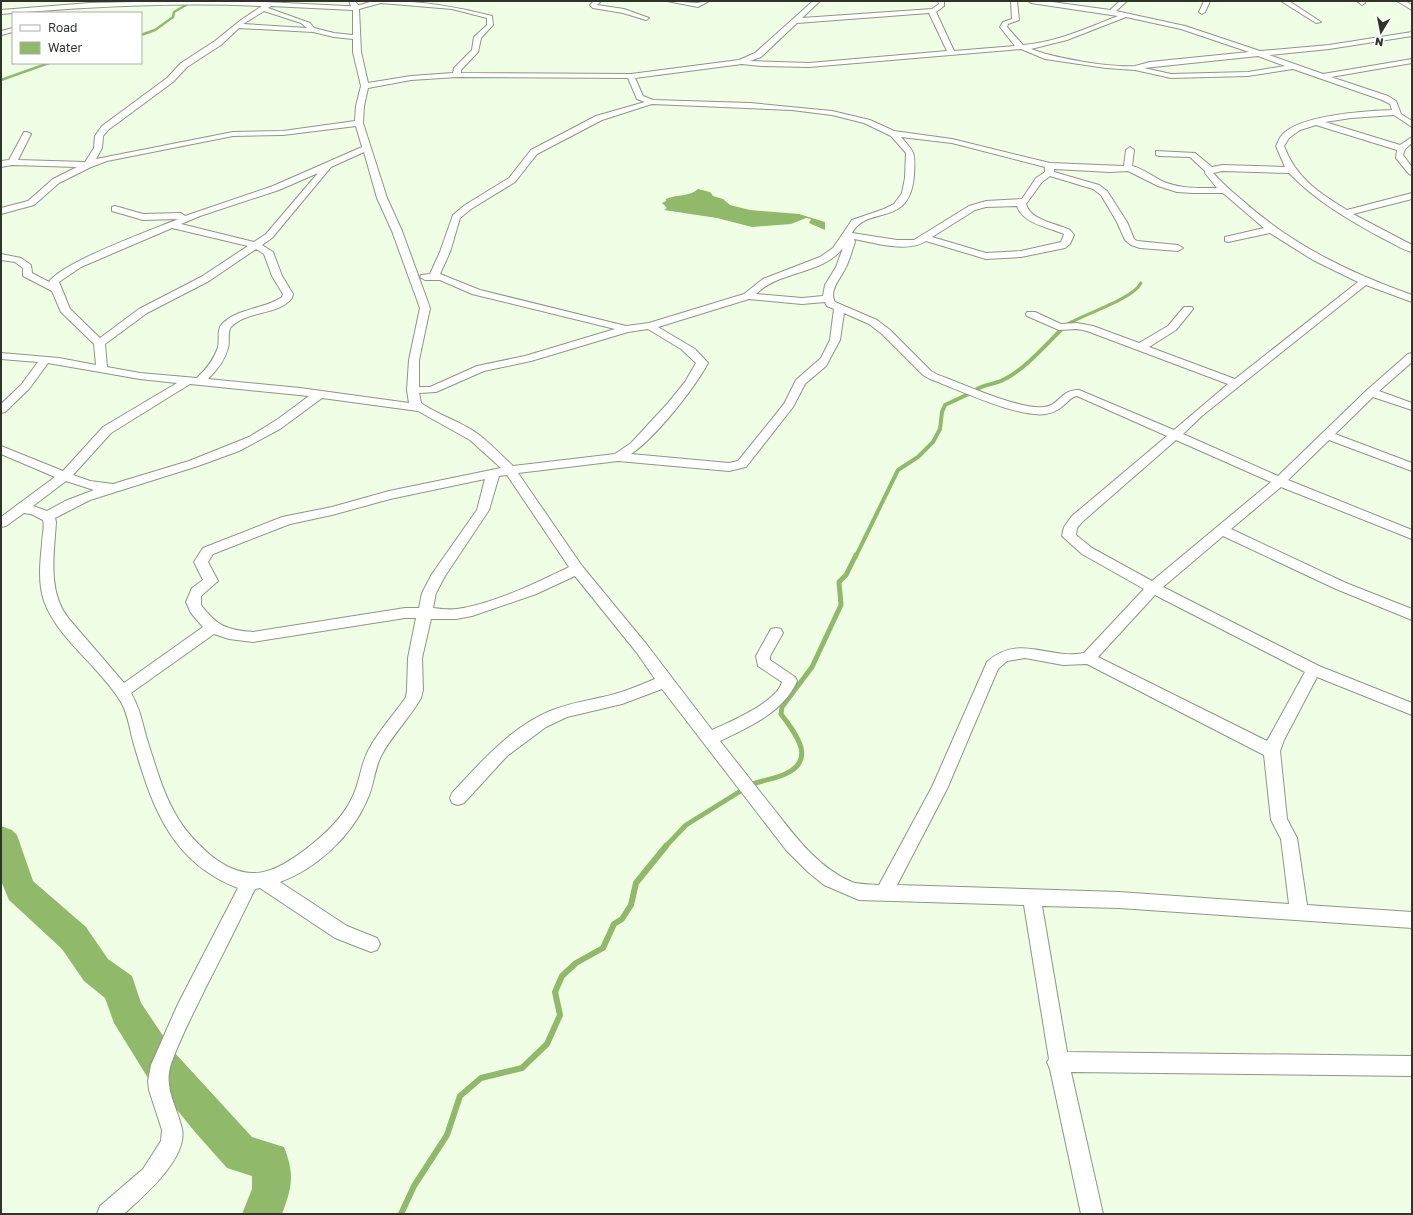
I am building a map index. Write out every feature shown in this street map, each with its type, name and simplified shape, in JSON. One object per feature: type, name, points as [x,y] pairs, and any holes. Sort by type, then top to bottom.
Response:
[{"type":"street","points":[[108,1],[122,5]]},
{"type":"street","points":[[142,5],[149,1]]},
{"type":"street","points":[[1,12],[70,6],[225,2],[266,6],[336,8],[381,1],[452,8],[490,17],[490,25],[478,37],[475,50],[458,70],[457,75]]},
{"type":"street","points":[[598,1],[593,5],[594,7],[624,11],[646,18]]},
{"type":"street","points":[[670,1],[698,5],[706,1]]},
{"type":"street","points":[[740,62],[758,55],[817,1]]},
{"type":"street","points":[[795,21],[930,11],[941,7],[942,5],[940,1]]},
{"type":"street","points":[[1014,1],[1016,20],[1005,23],[1003,27],[1010,37],[1023,47],[1045,57],[1106,66],[1135,68],[1171,76],[1259,73],[1294,67]]},
{"type":"street","points":[[1031,1],[1111,12],[1189,29],[1385,98],[1393,104],[1402,118],[1412,125]]},
{"type":"street","points":[[1111,12],[1124,1]]},
{"type":"street","points":[[1202,12],[1207,1]]},
{"type":"street","points":[[1284,1],[1318,22]]},
{"type":"street","points":[[1400,1],[1412,8]]},
{"type":"street","points":[[91,12],[122,5]]},
{"type":"street","points":[[354,5],[358,52],[365,86],[360,106],[359,123],[382,198],[425,308],[425,316],[414,360],[413,390],[415,404],[418,408]]},
{"type":"street","points":[[266,6],[334,35],[357,37]]},
{"type":"street","points":[[88,165],[98,148],[99,136],[105,128],[170,80],[184,65],[218,43],[237,26],[266,6]]},
{"type":"street","points":[[325,13],[336,8]]},
{"type":"street","points":[[930,11],[934,14],[951,53]]},
{"type":"street","points":[[365,86],[411,78],[457,75],[631,76],[740,62],[809,65],[1023,47],[1054,42],[1126,15]]},
{"type":"street","points":[[237,26],[312,25]]},
{"type":"street","points":[[1,33],[12,30]]},
{"type":"street","points":[[1135,68],[1150,64],[1358,43],[1412,34]]},
{"type":"street","points":[[1322,77],[1412,62]]},
{"type":"street","points":[[631,76],[640,97],[652,102]]},
{"type":"street","points":[[434,276],[445,252],[456,217],[468,207],[512,180],[534,152],[599,118],[652,102],[817,109],[862,121],[890,133],[952,141],[1050,170],[1090,185],[1104,193],[1122,222],[1130,240],[1134,243],[1140,245],[1178,248]]},
{"type":"street","points":[[1397,112],[1354,114],[1316,122],[1298,129],[1280,143],[1284,158],[1291,170],[1304,183],[1346,213],[1383,235],[1412,249]]},
{"type":"street","points":[[1316,122],[1400,148]]},
{"type":"street","points":[[1,211],[31,203],[56,182],[88,165],[144,150],[233,134],[283,133],[359,123]]},
{"type":"street","points":[[748,296],[757,287],[768,281],[818,262],[833,253],[840,247],[845,235],[855,222],[893,208],[906,194],[911,158],[910,152],[890,133]]},
{"type":"street","points":[[12,162],[27,134]]},
{"type":"street","points":[[1412,139],[1400,148],[1399,155],[1402,161],[1412,172]]},
{"type":"street","points":[[54,289],[53,283],[55,280],[70,269],[197,214],[270,190],[366,148]]},
{"type":"street","points":[[1128,168],[1130,150]]},
{"type":"street","points":[[1159,152],[1192,155],[1210,170],[1211,176],[1248,212],[1270,230],[1310,256],[1364,282],[1411,298]]},
{"type":"street","points":[[1,164],[12,162],[88,165]]},
{"type":"street","points":[[98,343],[143,311],[205,279],[269,236],[330,165]]},
{"type":"street","points":[[845,235],[907,244],[916,243],[972,208],[986,204],[1021,203],[1025,201],[1039,180],[1050,170],[1128,168],[1142,171],[1159,183],[1187,192],[1225,190]]},
{"type":"street","points":[[1210,170],[1222,168],[1291,170]]},
{"type":"street","points":[[1346,213],[1412,196]]},
{"type":"street","points":[[926,238],[986,256],[1021,254],[1062,246],[1065,244],[1069,235],[1067,232],[1041,224],[1023,210],[1021,203]]},
{"type":"street","points":[[115,209],[135,216],[152,218],[197,214]]},
{"type":"street","points":[[171,225],[256,245],[268,252],[277,276],[288,294],[287,298],[272,307],[248,314],[229,323],[223,333],[224,345],[219,359],[199,382]]},
{"type":"street","points":[[1228,238],[1270,230]]},
{"type":"street","points":[[828,299],[830,285],[841,267],[850,242],[845,235]]},
{"type":"street","points":[[1,257],[18,260],[28,266],[27,274],[54,289],[60,297],[65,310],[98,343],[102,370]]},
{"type":"street","points":[[414,278],[434,276],[451,280],[476,292],[627,329]]},
{"type":"street","points":[[1364,282],[1199,413],[1077,519],[1068,531],[1072,540],[1087,551],[1154,588],[1314,670],[1412,709]]},
{"type":"street","points":[[413,390],[432,390],[481,368],[527,359],[627,329],[650,326],[748,296],[802,301],[828,299],[839,308],[873,322],[886,332],[927,373],[944,381],[1023,410],[1033,412],[1054,409],[1069,394],[1079,393],[1176,434],[1279,482],[1412,535]]},
{"type":"street","points":[[577,569],[531,591],[472,611],[456,614],[405,613],[253,637],[242,636],[212,628],[193,606],[193,599],[197,592],[211,580],[201,562],[208,551],[287,520],[332,511],[389,495],[510,470],[618,457],[729,467],[742,464],[789,405],[800,382],[822,364],[826,358],[835,340],[839,308]]},
{"type":"street","points":[[1139,348],[1172,328],[1188,308]]},
{"type":"street","points":[[1031,314],[1062,327],[1077,326],[1089,328],[1235,383]]},
{"type":"street","points":[[618,457],[635,446],[698,373],[702,363],[696,353],[661,334],[650,326]]},
{"type":"street","points":[[1,356],[45,360],[102,370],[186,381],[319,394],[418,408],[447,421],[474,437],[510,470],[577,569],[642,649],[665,682],[792,845],[805,859],[830,880],[843,888],[859,892],[1119,900],[1412,920]]},
{"type":"street","points":[[884,893],[939,789],[992,666],[999,658],[1010,653],[1024,653],[1067,661],[1079,661],[1088,658],[1154,588],[1279,482],[1371,392],[1412,356]]},
{"type":"street","points":[[1,410],[25,387],[45,360]]},
{"type":"street","points":[[1,523],[64,477],[107,430],[170,393],[186,381]]},
{"type":"street","points":[[1371,392],[1412,406]]},
{"type":"street","points":[[48,517],[56,511],[86,497],[188,464],[242,444],[269,431],[319,394]]},
{"type":"street","points":[[1328,434],[1412,467]]},
{"type":"street","points":[[1,450],[22,457],[64,477],[102,487],[113,488]]},
{"type":"street","points":[[21,508],[34,510],[48,517],[50,522],[48,565],[49,591],[54,608],[63,622],[123,691],[132,710],[163,806],[176,830],[183,841],[225,874],[239,880],[256,881],[279,873],[320,849],[334,836],[358,805],[372,758],[413,698],[415,690],[415,658],[429,593],[439,574],[483,510],[493,474]]},
{"type":"street","points":[[1221,530],[1341,586],[1412,615]]},
{"type":"street","points":[[123,691],[212,628]]},
{"type":"street","points":[[710,738],[747,721],[777,699],[789,687],[790,681],[784,674],[768,667],[763,662],[763,656],[776,633]]},
{"type":"street","points":[[1088,658],[1272,751]]},
{"type":"street","points":[[1299,912],[1289,838],[1279,820],[1272,751],[1276,740],[1314,670]]},
{"type":"street","points":[[458,798],[483,770],[518,739],[539,723],[571,710],[622,698],[665,682]]},
{"type":"street","points":[[256,881],[341,932],[371,944]]},
{"type":"street","points":[[108,1214],[150,1176],[166,1155],[171,1142],[172,1130],[159,1090],[158,1081],[161,1065],[185,1010],[256,881]]},
{"type":"street","points":[[1032,898],[1057,1062],[1074,1148],[1092,1214]]},
{"type":"street","points":[[1057,1062],[1412,1066]]},
{"type":"water","points":[[698,189],[710,192],[713,196],[723,199],[730,205],[750,210],[799,214],[825,222],[825,230],[809,223],[811,219],[806,218],[791,224],[752,227],[717,218],[664,210],[667,208],[662,203],[666,201],[666,199],[695,192]]},
{"type":"waterway","points":[[142,35],[155,30],[173,17],[174,12],[186,5]]},
{"type":"waterway","points":[[1,80],[46,64]]},
{"type":"waterway","points":[[1064,326],[1118,301],[1136,289],[1141,283]]},
{"type":"waterway","points":[[977,389],[1003,380],[1012,375],[1036,355],[1066,325]]},
{"type":"waterway","points":[[856,556],[898,470],[918,457],[933,442],[940,429],[942,412],[945,405],[973,392]]},
{"type":"waterway","points":[[753,784],[783,775],[794,769],[800,762],[802,755],[801,747],[793,730],[781,714],[782,707],[812,667],[841,605],[839,582],[846,575],[856,555]]},
{"type":"waterway","points":[[665,847],[686,825],[739,792]]},
{"type":"waterway","points":[[1,840],[6,845],[20,890],[74,938],[96,970],[120,988],[126,1011],[147,1041],[161,1065],[241,1154],[270,1161],[272,1189],[262,1214]]},
{"type":"waterway","points":[[401,1214],[414,1186],[447,1135],[460,1096],[481,1078],[522,1068],[547,1044],[560,1015],[555,992],[562,976],[576,963],[603,948],[614,924],[622,919],[631,905],[636,883],[666,846]]}]
